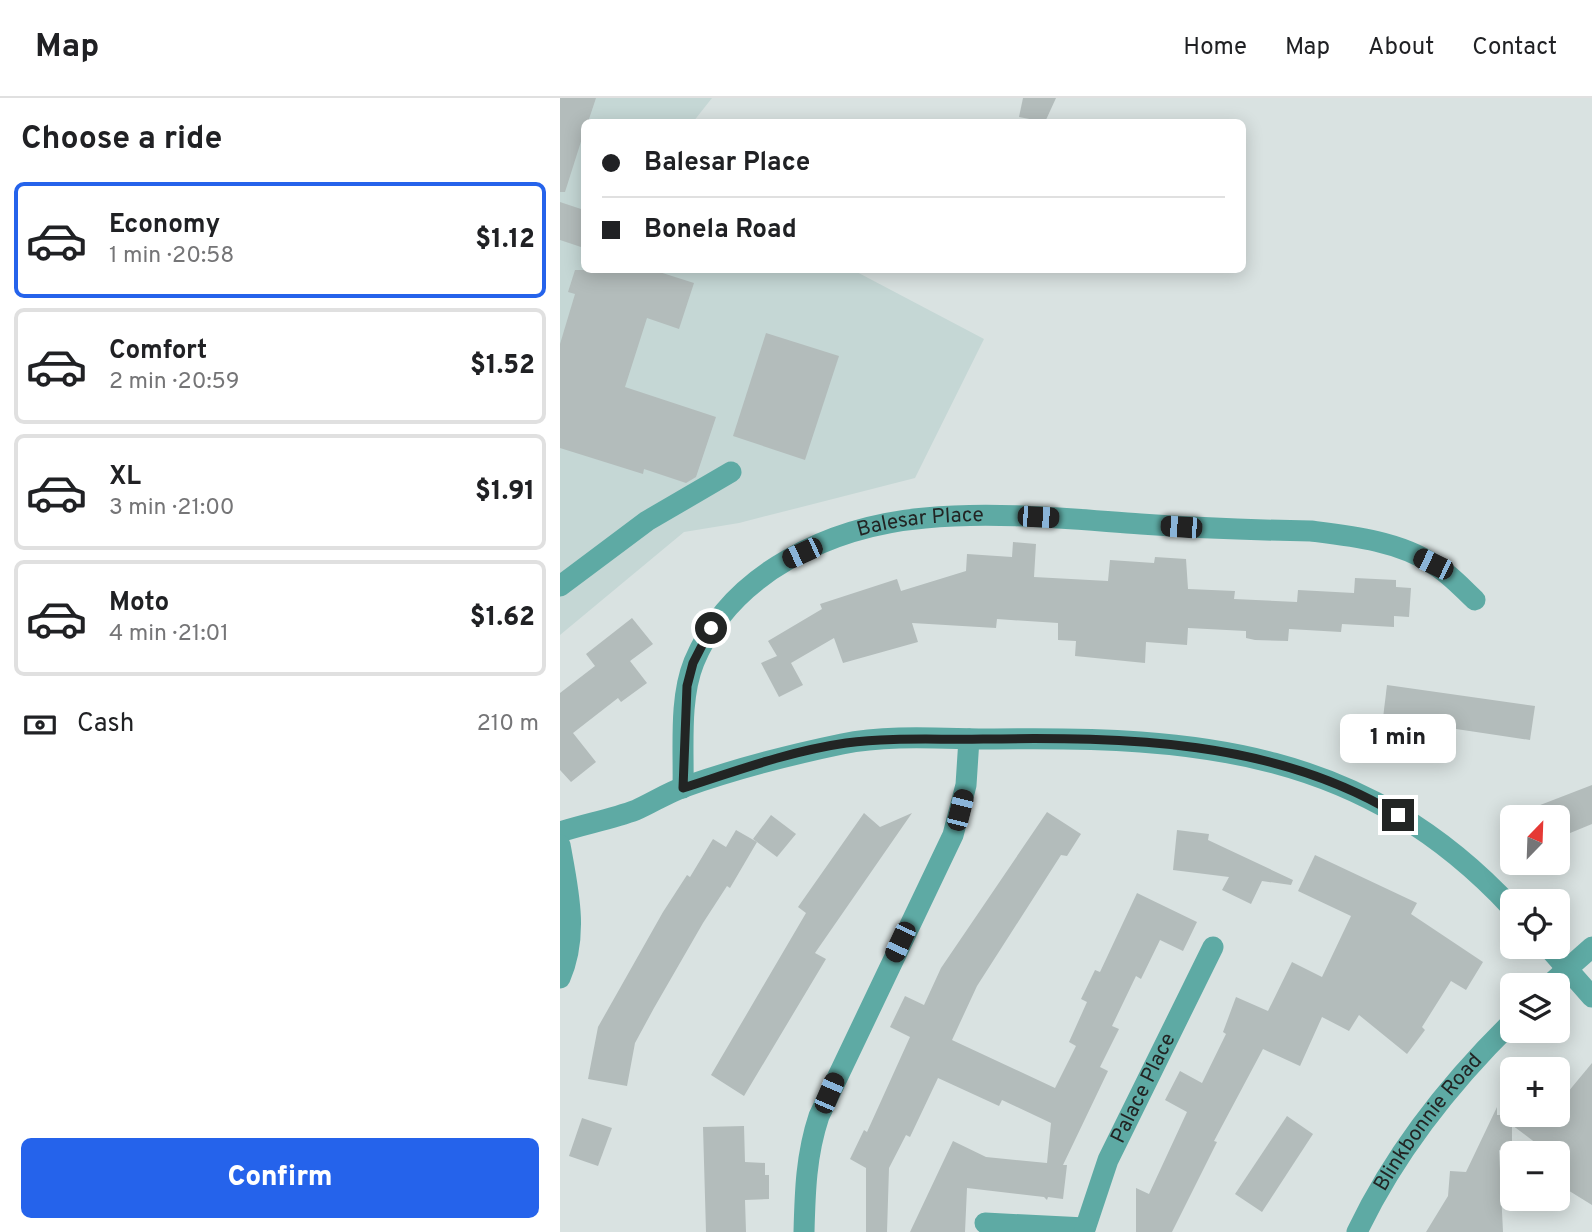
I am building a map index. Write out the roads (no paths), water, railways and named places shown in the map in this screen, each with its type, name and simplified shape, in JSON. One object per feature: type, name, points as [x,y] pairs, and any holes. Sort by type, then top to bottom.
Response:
[{"type":"street","points":[[560,586],[647,521],[731,472]]},
{"type":"street","name":"Balesar Place","points":[[683,788],[687,686],[693,663],[711,628],[735,597],[752,581],[820,544],[863,531],[922,518],[987,515],[1323,533],[1407,551],[1433,564],[1475,600]]},
{"type":"street","points":[[560,832],[636,810],[683,788],[768,761],[845,743],[1061,738],[1168,744],[1244,754],[1302,770],[1360,792],[1417,827],[1488,882],[1500,895]]},
{"type":"street","points":[[804,1232],[805,1180],[810,1143],[819,1116],[953,835],[966,785],[969,739]]},
{"type":"street","points":[[560,845],[572,911],[570,943],[560,978]]},
{"type":"street","name":"Palace Place","points":[[1084,1230],[1108,1160],[1213,947]]},
{"type":"street","points":[[1562,973],[1592,947]]},
{"type":"street","points":[[1559,959],[1592,997]]},
{"type":"street","name":"Blinkbonnie Road","points":[[1356,1232],[1373,1198],[1412,1136],[1461,1072],[1500,1034]]},
{"type":"street","points":[[985,1223],[1084,1230]]}]
